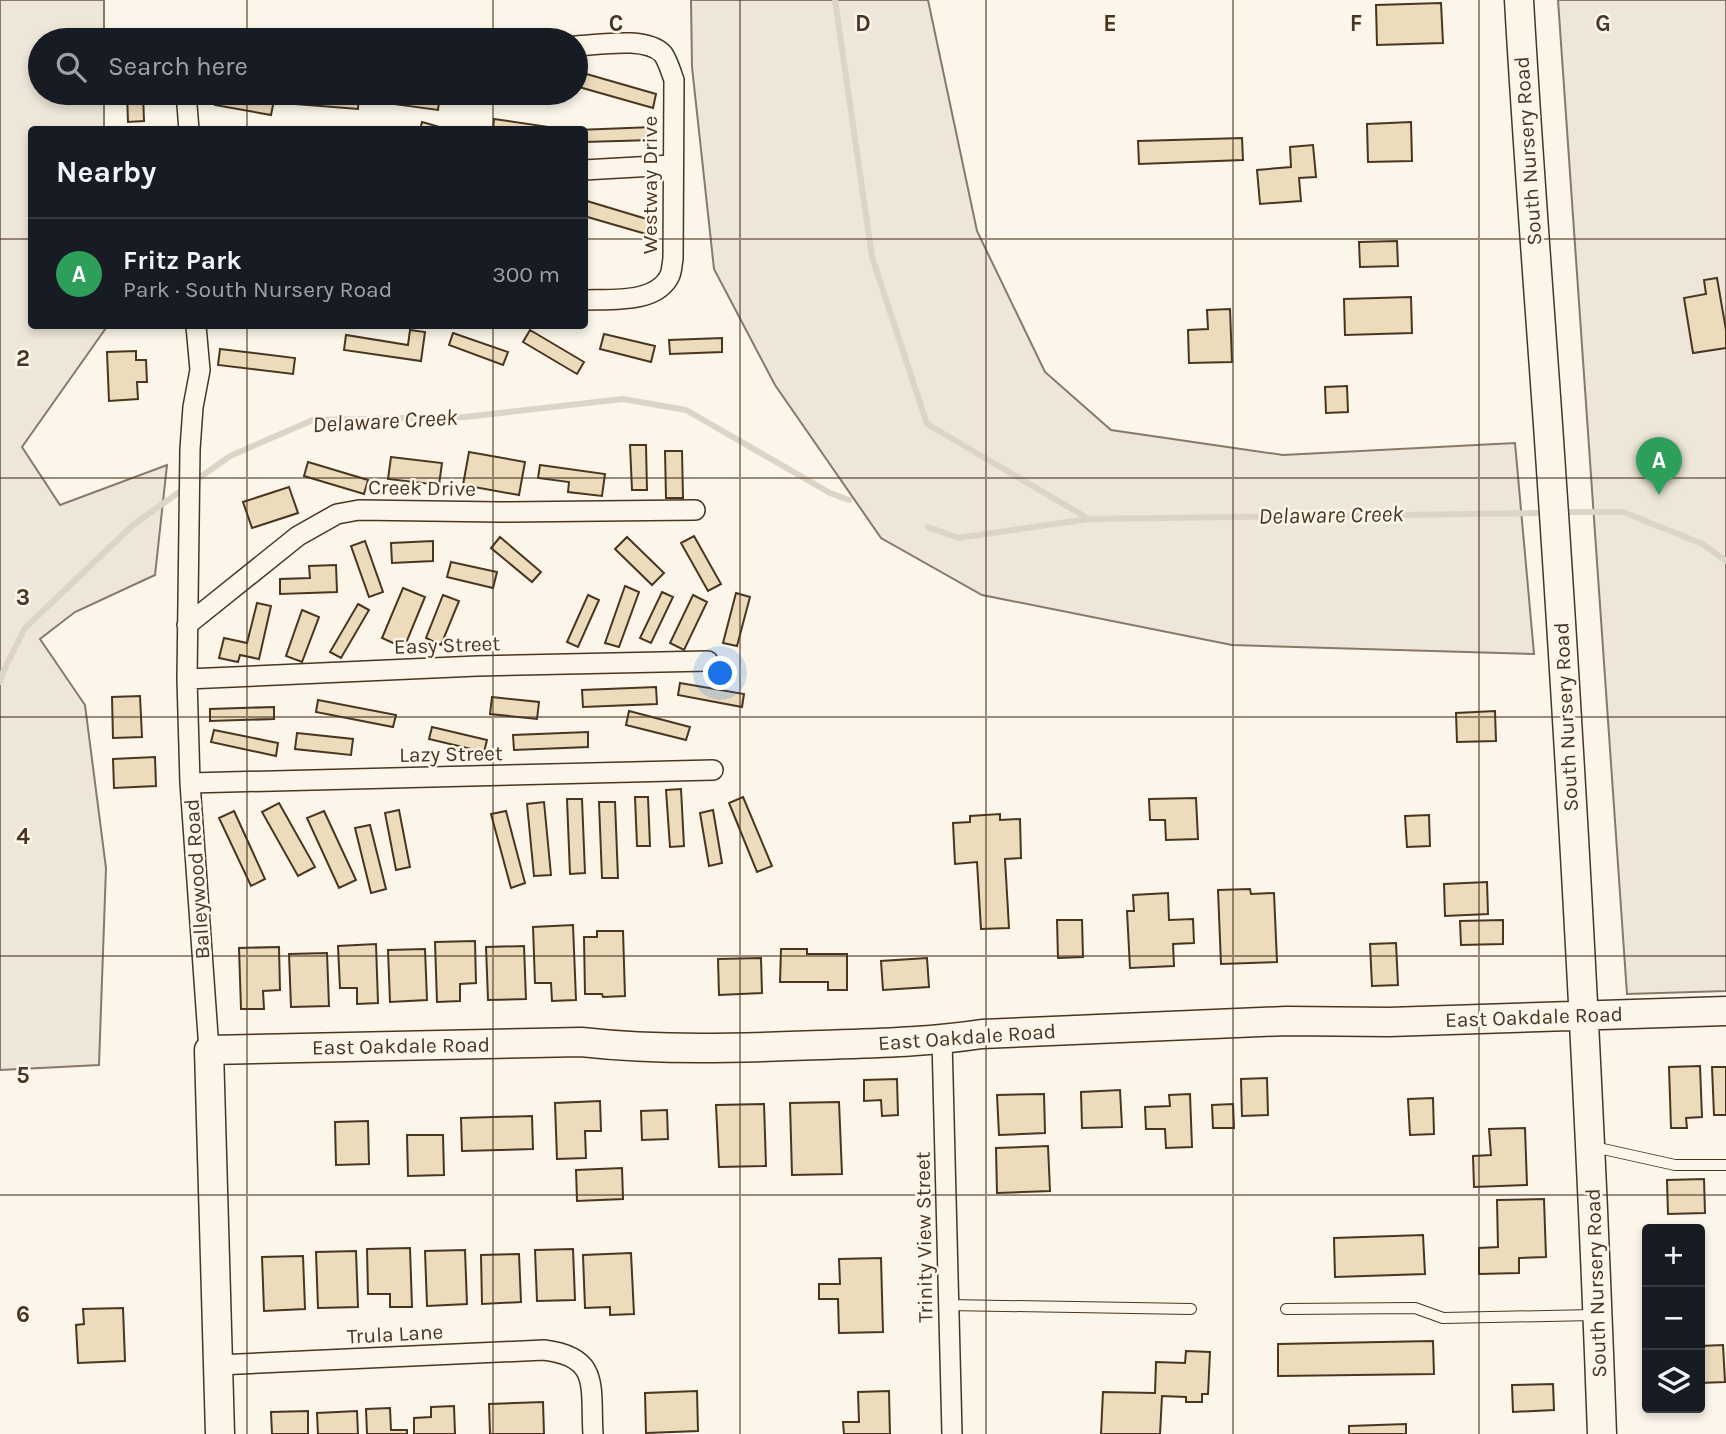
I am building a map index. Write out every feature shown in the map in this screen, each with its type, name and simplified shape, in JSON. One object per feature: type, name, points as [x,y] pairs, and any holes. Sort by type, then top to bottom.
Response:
[{"type":"street","name":"South Nursery Road","points":[[1519,0],[1584,1016],[1602,1434]]},
{"type":"street","name":"Westway Drive","points":[[588,45],[636,43],[649,46],[663,54],[674,80],[673,259],[670,276],[659,287],[636,297],[588,300]]},
{"type":"street","points":[[188,105],[189,126]]},
{"type":"street","points":[[588,170],[672,165]]},
{"type":"street","name":"Balleywood Road","points":[[196,329],[200,370],[193,407],[190,449],[187,679],[190,783],[209,1050],[220,1434]]},
{"type":"street","name":"Creek Drive","points":[[187,625],[298,536],[337,514],[359,510],[695,510]]},
{"type":"street","name":"Easy Street","points":[[187,679],[477,666],[708,662]]},
{"type":"street","name":"Lazy Street","points":[[190,783],[713,770]]},
{"type":"street","name":"East Oakdale Road","points":[[209,1050],[581,1042],[642,1048],[739,1048],[1286,1021],[1389,1022],[1726,1011]]},
{"type":"street","name":"Trinity View Street","points":[[942,1040],[952,1434]]},
{"type":"street","name":"Trula Lane","points":[[218,1365],[544,1350],[564,1352],[574,1356],[587,1369],[593,1434]]},
{"type":"lane","points":[[1590,1146],[1675,1165],[1726,1165]]},
{"type":"lane","points":[[948,1305],[1191,1309]]},
{"type":"lane","points":[[1286,1309],[1415,1308],[1443,1318],[1597,1315]]},
{"type":"shaded area","points":[[0,0],[104,0],[104,28],[28,28],[28,105],[104,105],[104,126],[28,126],[28,329],[105,329],[22,447],[60,505],[167,465],[155,575],[75,612],[40,639],[85,705],[106,868],[99,1065],[0,1070]]},
{"type":"shaded area","points":[[691,0],[928,0],[977,231],[1045,372],[1111,430],[1283,455],[1515,443],[1534,654],[1232,645],[982,595],[881,538],[775,385],[714,269],[692,67]]},
{"type":"shaded area","points":[[1558,0],[1726,0],[1726,991],[1627,994]]},
{"type":"building","points":[[1441,3],[1443,43],[1377,45],[1376,5]]},
{"type":"building","points":[[588,74],[656,94],[653,108],[588,90]]},
{"type":"building","points":[[127,105],[143,105],[144,121],[128,122]]},
{"type":"building","points":[[215,105],[273,105],[271,115]]},
{"type":"building","points":[[308,105],[358,105],[358,109]]},
{"type":"building","points":[[401,105],[439,105],[438,110]]},
{"type":"building","points":[[494,119],[542,126],[493,126]]},
{"type":"building","points":[[1411,122],[1412,161],[1368,162],[1367,124]]},
{"type":"building","points":[[653,127],[653,140],[588,142],[588,130]]},
{"type":"building","points":[[1242,138],[1243,160],[1139,164],[1138,141]]},
{"type":"building","points":[[1313,145],[1316,177],[1299,178],[1301,201],[1260,204],[1257,170],[1291,167],[1290,147]]},
{"type":"building","points":[[588,201],[650,220],[646,234],[588,217]]},
{"type":"building","points":[[1397,241],[1398,266],[1360,267],[1359,242]]},
{"type":"building","points":[[1717,278],[1726,330],[1726,348],[1693,353],[1684,298],[1706,294],[1704,280]]},
{"type":"building","points":[[1411,297],[1412,333],[1345,335],[1344,299]]},
{"type":"building","points":[[1230,309],[1232,362],[1189,363],[1188,330],[1208,329],[1207,310]]},
{"type":"building","points":[[410,330],[425,332],[421,361],[344,350],[346,335],[408,345]]},
{"type":"building","points":[[530,330],[584,362],[577,374],[523,342]]},
{"type":"building","points":[[453,333],[508,352],[503,365],[449,345]]},
{"type":"building","points":[[604,334],[655,346],[651,362],[600,349]]},
{"type":"building","points":[[722,338],[722,352],[670,354],[669,340]]},
{"type":"building","points":[[220,349],[295,358],[293,374],[218,365]]},
{"type":"building","points":[[136,351],[136,360],[146,360],[147,382],[137,382],[138,399],[109,401],[107,352]]},
{"type":"building","points":[[1347,386],[1348,412],[1326,413],[1325,387]]},
{"type":"building","points":[[630,445],[646,445],[647,490],[632,490]]},
{"type":"building","points":[[665,451],[682,451],[683,498],[666,498]]},
{"type":"building","points":[[469,452],[525,462],[519,495],[463,485]]},
{"type":"building","points":[[391,457],[442,463],[439,485],[388,479]]},
{"type":"building","points":[[308,462],[368,480],[364,494],[304,476]]},
{"type":"building","points":[[540,465],[605,474],[602,496],[568,492],[569,482],[538,478]]},
{"type":"building","points":[[289,487],[298,513],[252,528],[243,502]]},
{"type":"building","points":[[694,536],[721,584],[708,591],[681,543]]},
{"type":"building","points":[[500,537],[541,572],[532,582],[491,548]]},
{"type":"building","points":[[627,537],[664,573],[652,585],[615,549]]},
{"type":"building","points":[[365,541],[383,592],[369,597],[351,546]]},
{"type":"building","points":[[433,541],[433,561],[392,563],[391,543]]},
{"type":"building","points":[[451,562],[497,572],[493,588],[447,577]]},
{"type":"building","points":[[336,565],[337,592],[280,594],[280,579],[310,578],[309,566]]},
{"type":"building","points":[[625,586],[639,592],[619,647],[605,643]]},
{"type":"building","points":[[403,588],[425,597],[404,648],[382,638]]},
{"type":"building","points":[[662,592],[673,597],[651,643],[640,638]]},
{"type":"building","points":[[736,593],[750,597],[737,646],[723,643]]},
{"type":"building","points":[[443,595],[459,601],[441,645],[426,638]]},
{"type":"building","points":[[588,595],[599,600],[578,647],[567,642]]},
{"type":"building","points":[[693,595],[707,602],[684,650],[670,643]]},
{"type":"building","points":[[257,603],[271,606],[259,659],[240,655],[238,662],[219,658],[224,638],[247,643]]},
{"type":"building","points":[[358,604],[369,610],[341,658],[330,652]]},
{"type":"building","points":[[302,610],[319,617],[302,662],[286,656]]},
{"type":"building","points":[[680,683],[744,694],[742,707],[678,695]]},
{"type":"building","points":[[656,687],[657,704],[583,707],[582,690]]},
{"type":"building","points":[[140,696],[142,737],[113,738],[112,697]]},
{"type":"building","points":[[492,697],[539,702],[537,719],[490,714]]},
{"type":"building","points":[[318,700],[396,715],[393,727],[316,712]]},
{"type":"building","points":[[274,707],[274,719],[210,721],[210,709]]},
{"type":"building","points":[[629,711],[690,727],[686,740],[626,725]]},
{"type":"building","points":[[1495,711],[1496,741],[1457,742],[1456,713]]},
{"type":"building","points":[[432,727],[487,740],[484,752],[429,739]]},
{"type":"building","points":[[214,730],[278,743],[276,756],[211,742]]},
{"type":"building","points":[[588,732],[588,747],[514,750],[513,735]]},
{"type":"building","points":[[297,733],[353,739],[351,755],[295,749]]},
{"type":"building","points":[[155,757],[156,786],[114,788],[113,759]]},
{"type":"building","points":[[681,789],[684,846],[670,847],[666,790]]},
{"type":"building","points":[[635,797],[648,797],[650,846],[637,846]]},
{"type":"building","points":[[743,797],[772,866],[757,872],[729,803]]},
{"type":"building","points":[[1196,798],[1198,839],[1166,840],[1165,820],[1150,820],[1149,799]]},
{"type":"building","points":[[567,799],[582,799],[585,873],[570,874]]},
{"type":"building","points":[[544,802],[551,875],[534,876],[527,804]]},
{"type":"building","points":[[599,802],[615,802],[618,878],[602,878]]},
{"type":"building","points":[[279,803],[315,867],[298,876],[262,812]]},
{"type":"building","points":[[399,810],[410,867],[396,870],[385,813]]},
{"type":"building","points":[[713,810],[722,863],[709,866],[700,813]]},
{"type":"building","points":[[234,811],[265,879],[251,886],[219,818]]},
{"type":"building","points":[[324,811],[356,880],[339,888],[307,818]]},
{"type":"building","points":[[506,811],[525,883],[511,888],[491,814]]},
{"type":"building","points":[[1000,814],[1000,820],[1020,819],[1021,858],[1005,859],[1009,928],[981,929],[977,862],[955,864],[953,823],[970,822],[970,816]]},
{"type":"building","points":[[1429,815],[1430,846],[1407,847],[1405,816]]},
{"type":"building","points":[[370,825],[386,889],[371,893],[355,828]]},
{"type":"building","points":[[1487,882],[1488,914],[1445,916],[1444,884]]},
{"type":"building","points":[[1250,889],[1251,894],[1274,893],[1277,962],[1221,964],[1218,890]]},
{"type":"building","points":[[1168,893],[1169,920],[1193,919],[1194,943],[1173,944],[1174,966],[1130,968],[1127,911],[1134,911],[1133,895]]},
{"type":"building","points":[[1057,920],[1082,920],[1083,957],[1058,958]]},
{"type":"building","points":[[1503,920],[1503,944],[1461,945],[1460,921]]},
{"type":"building","points":[[573,925],[576,1000],[552,1001],[551,983],[535,983],[533,927]]},
{"type":"building","points":[[597,931],[623,931],[625,996],[585,994],[584,937],[597,937]]},
{"type":"building","points":[[475,941],[476,983],[460,984],[460,1001],[437,1002],[435,942]]},
{"type":"building","points":[[1396,943],[1398,985],[1372,986],[1370,944]]},
{"type":"building","points":[[376,944],[378,1003],[357,1004],[357,988],[340,988],[338,946]]},
{"type":"building","points":[[524,946],[526,999],[488,1000],[486,947]]},
{"type":"building","points":[[279,947],[280,990],[263,991],[264,1009],[241,1009],[239,948]]},
{"type":"building","points":[[425,949],[427,1000],[390,1002],[388,950]]},
{"type":"building","points":[[781,949],[807,949],[807,954],[847,954],[847,990],[828,990],[828,982],[780,982]]},
{"type":"building","points":[[327,953],[329,1006],[291,1007],[289,954]]},
{"type":"building","points":[[761,958],[762,993],[719,995],[718,959]]},
{"type":"building","points":[[927,958],[929,987],[883,990],[881,961]]},
{"type":"building","points":[[1700,1066],[1702,1117],[1686,1118],[1687,1128],[1671,1128],[1669,1067]]},
{"type":"building","points":[[1712,1067],[1726,1067],[1726,1115],[1714,1115]]},
{"type":"building","points":[[1267,1078],[1268,1115],[1242,1116],[1241,1079]]},
{"type":"building","points":[[897,1079],[898,1115],[882,1116],[881,1100],[864,1101],[864,1080]]},
{"type":"building","points":[[1120,1090],[1122,1127],[1082,1128],[1081,1092]]},
{"type":"building","points":[[1044,1094],[1045,1133],[999,1135],[997,1095]]},
{"type":"building","points":[[1190,1094],[1192,1147],[1166,1148],[1165,1129],[1146,1129],[1145,1107],[1170,1106],[1169,1095]]},
{"type":"building","points":[[1433,1098],[1434,1134],[1410,1135],[1408,1099]]},
{"type":"building","points":[[600,1101],[601,1131],[585,1131],[586,1158],[557,1159],[555,1103]]},
{"type":"building","points":[[839,1102],[842,1174],[792,1175],[790,1103]]},
{"type":"building","points":[[764,1104],[766,1166],[719,1167],[716,1105]]},
{"type":"building","points":[[1233,1104],[1234,1128],[1213,1128],[1212,1105]]},
{"type":"building","points":[[667,1110],[668,1139],[642,1140],[641,1111]]},
{"type":"building","points":[[532,1116],[533,1149],[462,1151],[461,1118]]},
{"type":"building","points":[[368,1121],[369,1164],[336,1165],[335,1122]]},
{"type":"building","points":[[1525,1128],[1527,1185],[1474,1187],[1473,1156],[1491,1155],[1489,1129]]},
{"type":"building","points":[[407,1135],[443,1135],[444,1175],[408,1176]]},
{"type":"building","points":[[1048,1146],[1050,1191],[997,1193],[996,1148]]},
{"type":"building","points":[[622,1168],[623,1199],[577,1201],[576,1170]]},
{"type":"building","points":[[1704,1179],[1705,1213],[1668,1214],[1667,1180]]},
{"type":"building","points":[[1544,1199],[1546,1257],[1519,1258],[1519,1273],[1479,1274],[1479,1248],[1498,1247],[1497,1200]]},
{"type":"building","points":[[1423,1235],[1425,1274],[1335,1277],[1334,1238]]},
{"type":"building","points":[[410,1248],[412,1307],[390,1307],[390,1294],[368,1294],[367,1249]]},
{"type":"building","points":[[573,1249],[575,1300],[537,1301],[535,1250]]},
{"type":"building","points":[[465,1250],[467,1304],[427,1306],[425,1251]]},
{"type":"building","points":[[356,1251],[358,1307],[318,1308],[316,1252]]},
{"type":"building","points":[[631,1253],[634,1314],[610,1315],[610,1307],[585,1308],[583,1255]]},
{"type":"building","points":[[519,1254],[521,1302],[482,1304],[481,1255]]},
{"type":"building","points":[[303,1256],[305,1309],[264,1311],[262,1257]]},
{"type":"building","points":[[881,1258],[883,1332],[839,1333],[838,1299],[819,1299],[819,1284],[840,1284],[839,1259]]},
{"type":"building","points":[[123,1308],[125,1361],[78,1363],[76,1325],[84,1324],[83,1309]]},
{"type":"building","points":[[1433,1341],[1434,1374],[1278,1376],[1278,1344]]},
{"type":"building","points":[[1723,1345],[1725,1382],[1705,1383],[1705,1346]]},
{"type":"building","points":[[1186,1351],[1210,1352],[1208,1394],[1202,1394],[1202,1402],[1186,1402],[1186,1397],[1162,1396],[1160,1434],[1101,1434],[1103,1392],[1155,1393],[1156,1362],[1185,1363]]},
{"type":"building","points":[[1553,1384],[1554,1410],[1513,1412],[1512,1385]]},
{"type":"building","points":[[697,1391],[698,1431],[646,1433],[645,1393]]},
{"type":"building","points":[[889,1391],[890,1434],[844,1434],[843,1422],[859,1422],[858,1392]]},
{"type":"building","points":[[543,1402],[544,1434],[490,1434],[489,1404]]},
{"type":"building","points":[[454,1406],[455,1434],[414,1434],[414,1418],[431,1417],[431,1407]]},
{"type":"building","points":[[390,1408],[391,1430],[407,1430],[407,1434],[367,1434],[366,1409]]},
{"type":"building","points":[[308,1411],[308,1434],[272,1434],[271,1412]]},
{"type":"building","points":[[357,1411],[358,1434],[318,1434],[317,1413]]},
{"type":"building","points":[[1406,1424],[1406,1434],[1349,1434],[1349,1426]]},
{"type":"waterway","points":[[835,0],[872,257],[927,424],[1089,519]]},
{"type":"waterway","name":"Delaware Creek","points":[[0,682],[25,628],[133,525],[230,456],[313,420],[465,417],[623,399],[686,410],[830,493],[849,500]]},
{"type":"waterway","name":"Delaware Creek","points":[[1562,512],[1623,512],[1703,544],[1726,561]]},
{"type":"waterway","name":"Delaware Creek","points":[[928,527],[958,538],[1089,519],[1547,513]]},
{"type":"place","name":"Fritz Park","points":[[1659,495]]}]
